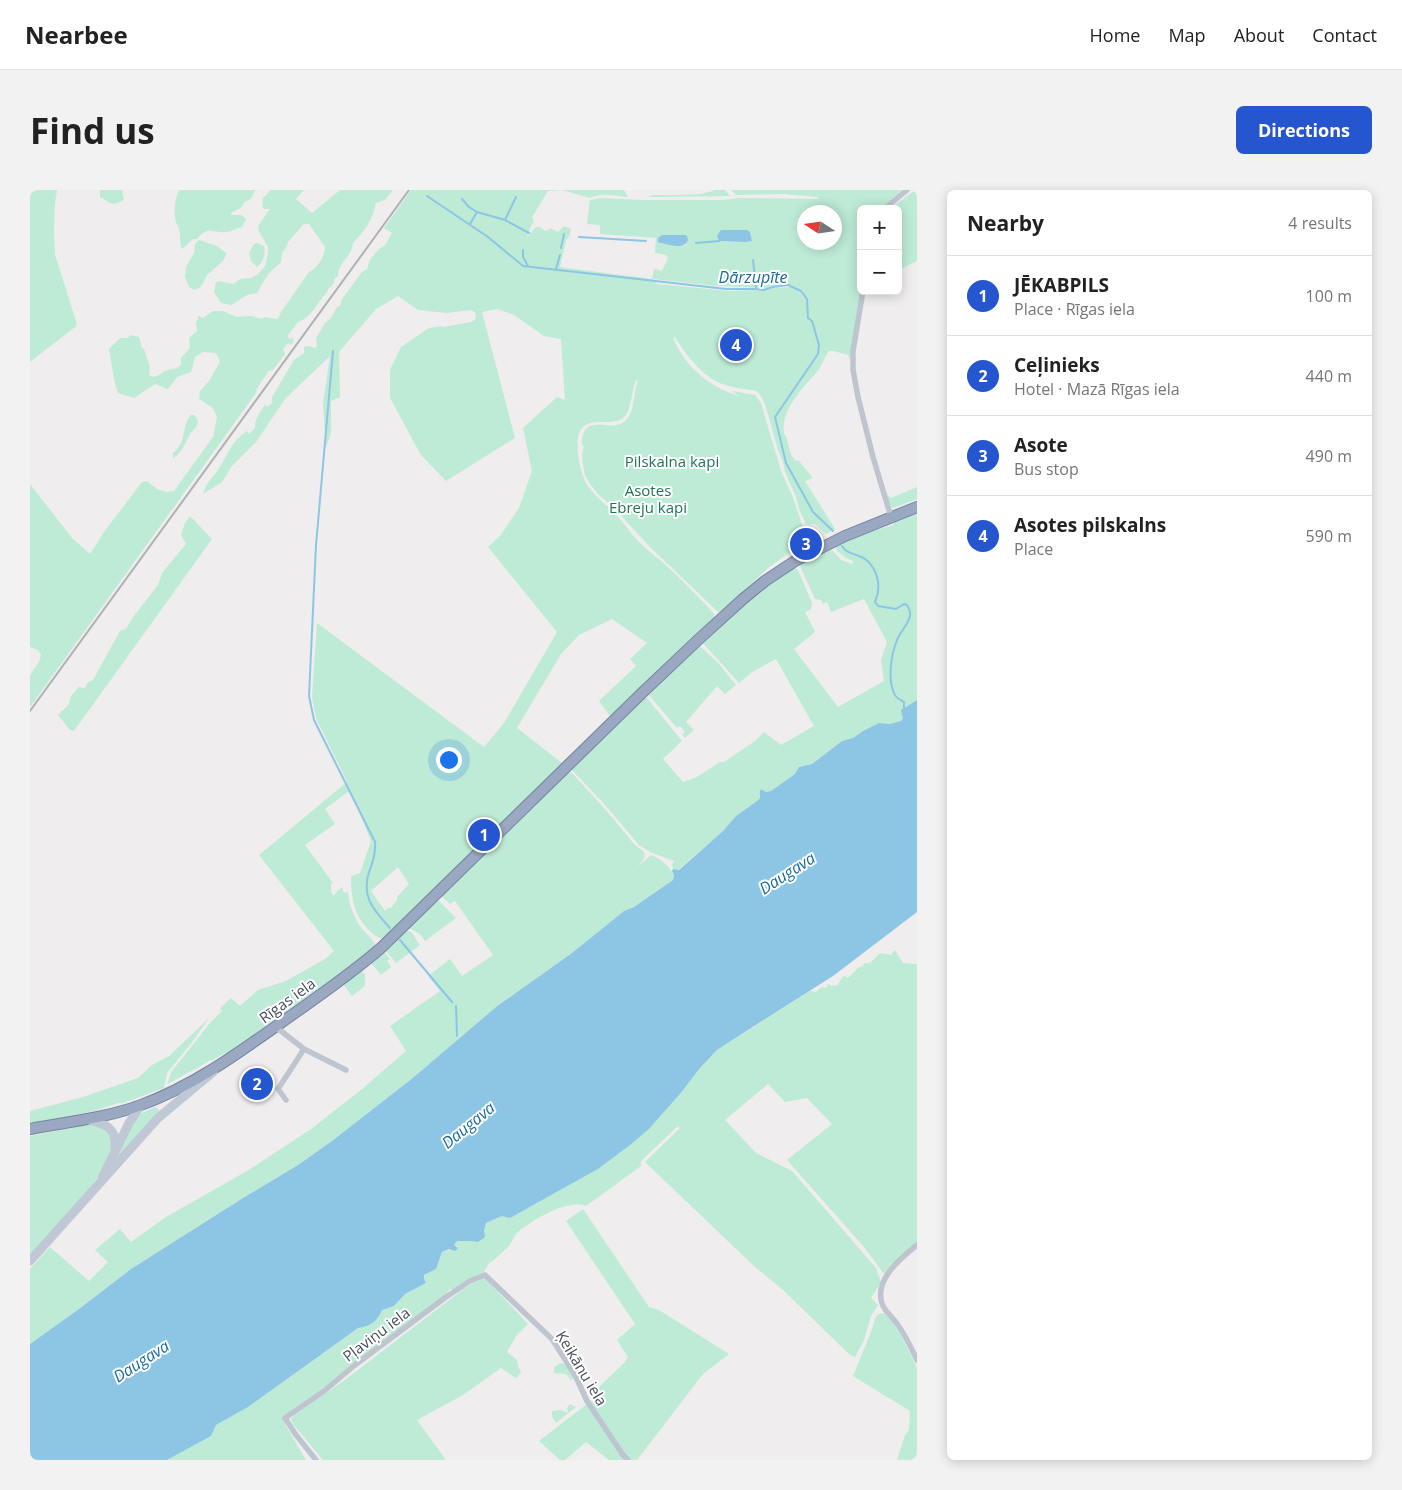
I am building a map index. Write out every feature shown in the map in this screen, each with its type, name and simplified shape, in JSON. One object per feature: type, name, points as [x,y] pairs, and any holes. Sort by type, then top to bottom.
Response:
[{"type":"highway","name":"Rīgas iela","points":[[219,1066],[360,965],[382,947],[698,639],[765,581],[795,561],[845,536],[917,507]]},
{"type":"highway","points":[[30,1129],[86,1119],[140,1105],[181,1087],[219,1066]]},
{"type":"main road","name":"Rīgas iela","points":[[30,1262],[158,1118],[219,1066]]},
{"type":"main road","points":[[155,1099],[160,1102],[162,1107],[158,1118]]},
{"type":"main road","points":[[101,1181],[115,1150],[140,1105]]},
{"type":"main road","points":[[86,1119],[104,1124],[110,1129],[116,1139],[115,1150]]},
{"type":"street","points":[[889,205],[907,190]]},
{"type":"street","points":[[862,295],[853,351],[853,370],[871,448],[891,517]]},
{"type":"street","points":[[276,1026],[304,1049],[346,1070]]},
{"type":"street","points":[[286,1100],[278,1089],[304,1049]]},
{"type":"street","points":[[917,1246],[892,1267],[887,1274],[882,1296],[884,1307],[900,1328],[917,1360]]},
{"type":"street","name":"Pļaviņu iela","points":[[316,1460],[285,1418],[324,1391],[355,1365],[446,1297],[470,1281],[485,1275]]},
{"type":"street","name":"Ķeikānu iela","points":[[485,1275],[552,1338],[587,1401],[628,1460]]},
{"type":"green space","points":[[30,190],[57,190],[54,230],[55,255],[77,324],[30,362]]},
{"type":"green space","points":[[100,190],[122,190],[124,200],[111,203],[100,197]]},
{"type":"green space","points":[[179,190],[255,190],[252,197],[244,202],[241,208],[231,213],[231,215],[241,215],[246,219],[242,227],[227,232],[205,232],[197,239],[193,239],[182,249],[175,214]]},
{"type":"green space","points":[[271,190],[304,190],[296,199],[312,213],[340,190],[393,190],[385,200],[376,203],[370,220],[353,243],[350,252],[340,267],[338,276],[334,279],[333,285],[311,313],[298,322],[290,332],[289,339],[292,338],[294,340],[291,345],[288,343],[283,349],[285,354],[273,370],[268,371],[256,393],[30,707],[30,675],[39,662],[41,655],[38,650],[30,647],[30,484],[72,538],[90,554],[104,532],[142,482],[147,481],[157,489],[166,492],[174,491],[213,437],[217,417],[213,408],[199,399],[200,391],[209,381],[220,362],[216,353],[203,352],[195,357],[191,372],[177,377],[168,389],[155,384],[134,398],[118,393],[109,349],[120,338],[128,338],[130,335],[139,337],[150,367],[149,375],[156,377],[165,371],[175,369],[181,365],[181,358],[190,348],[189,338],[197,331],[196,322],[198,316],[203,318],[213,311],[223,311],[236,317],[251,316],[262,319],[264,317],[277,319],[309,272],[318,265],[324,255],[325,247],[309,224],[304,224],[288,242],[282,253],[281,262],[268,274],[257,293],[247,295],[231,305],[221,303],[214,292],[218,281],[234,284],[240,279],[252,278],[265,266],[268,247],[259,232],[258,226],[270,209],[262,207],[262,199]]},
{"type":"green space","points":[[411,190],[562,190],[548,191],[532,217],[534,222],[527,237],[536,227],[540,227],[545,231],[550,228],[558,232],[564,226],[571,229],[566,240],[560,267],[652,279],[654,269],[662,271],[668,258],[666,255],[655,253],[656,238],[600,234],[600,225],[587,224],[590,200],[601,198],[644,200],[819,199],[818,197],[784,194],[736,195],[731,190],[902,190],[885,205],[857,205],[857,295],[860,295],[850,360],[848,355],[829,351],[819,369],[795,398],[786,415],[784,424],[784,434],[791,454],[795,461],[798,460],[813,478],[805,481],[835,529],[826,534],[815,524],[806,524],[785,472],[765,404],[757,391],[722,384],[708,376],[684,351],[675,337],[673,338],[686,361],[713,385],[740,397],[732,391],[755,395],[761,403],[781,471],[803,527],[797,534],[790,552],[768,568],[722,611],[718,612],[598,494],[585,475],[582,455],[584,446],[582,445],[583,435],[586,429],[591,426],[618,425],[628,418],[638,381],[636,380],[629,409],[625,416],[620,420],[590,423],[580,431],[578,436],[578,457],[582,472],[586,483],[593,492],[620,519],[639,542],[668,567],[708,607],[714,614],[714,619],[609,719],[610,716],[599,701],[636,666],[630,659],[647,643],[612,619],[579,635],[561,654],[517,728],[562,763],[606,720],[606,722],[384,939],[375,935],[365,925],[354,906],[351,876],[360,873],[371,841],[350,790],[325,809],[335,824],[305,845],[333,883],[331,884],[331,892],[334,896],[343,887],[344,893],[348,892],[355,917],[363,930],[372,939],[375,946],[357,962],[227,1054],[225,1053],[210,1060],[167,1084],[172,1071],[210,1023],[222,1011],[220,1008],[231,998],[240,1006],[258,990],[286,981],[325,959],[334,951],[259,855],[347,782],[316,718],[312,697],[317,623],[484,747],[504,723],[557,632],[488,547],[500,536],[519,508],[532,471],[523,428],[557,397],[565,400],[561,339],[544,336],[514,315],[497,309],[482,312],[515,438],[446,481],[421,455],[390,398],[390,370],[401,347],[429,328],[471,322],[475,320],[476,314],[472,310],[446,313],[418,310],[398,296],[376,309],[339,352],[340,397],[331,401],[331,433],[326,447],[323,404],[330,356],[285,399],[256,442],[232,466],[222,482],[203,494],[208,483],[234,444],[247,431],[249,434],[255,428],[255,422],[259,413],[265,405],[268,407],[272,403],[272,397],[294,360],[304,353],[304,347],[315,348],[317,346],[316,338],[325,323],[331,318],[337,307],[340,306],[342,299],[362,272],[367,269],[370,260],[385,245],[392,233],[384,228]],"holes":[[[750,232],[752,241],[719,241]],[[662,235],[685,235],[688,240],[685,246],[660,243]],[[653,279],[764,289],[788,285],[801,290],[806,296],[804,297],[800,291],[790,287],[774,288],[765,291],[729,291],[657,284]],[[398,867],[409,884],[397,897],[391,908],[385,911],[371,891]]]},
{"type":"green space","points":[[562,190],[624,190],[628,197],[604,195],[590,198]]},
{"type":"green space","points":[[713,190],[725,190],[730,196],[647,197],[653,195],[701,194]]},
{"type":"green space","points":[[917,190],[917,261],[902,268],[902,205],[895,205]]},
{"type":"green space","points":[[199,240],[217,246],[226,255],[223,261],[207,275],[202,285],[194,290],[189,287],[185,277],[186,267],[194,253],[195,244]]},
{"type":"green space","points":[[257,243],[264,246],[265,252],[264,258],[257,267],[251,261],[249,253],[254,244]]},
{"type":"green space","points":[[191,415],[194,415],[198,420],[196,428],[190,434],[182,450],[174,458],[173,453],[180,444],[186,423]]},
{"type":"green space","points":[[917,487],[917,499],[893,508],[890,505],[887,494],[891,498]]},
{"type":"green space","points":[[917,513],[917,700],[904,708],[901,721],[890,724],[879,723],[853,738],[842,741],[812,764],[799,767],[795,774],[771,791],[766,792],[761,789],[760,798],[757,801],[736,816],[723,831],[678,870],[673,869],[674,861],[650,852],[639,845],[571,769],[644,698],[647,698],[682,741],[663,759],[683,782],[697,777],[720,762],[724,762],[755,741],[764,732],[781,745],[814,726],[776,659],[752,672],[739,683],[702,642],[755,595],[794,567],[798,570],[812,603],[811,609],[805,612],[815,632],[794,649],[838,707],[884,681],[881,660],[887,642],[864,599],[831,612],[827,602],[823,604],[821,600],[815,599],[800,566],[802,563],[829,550],[833,551],[841,560],[852,564],[853,561],[836,550],[837,546],[866,533],[894,525],[893,523]]},
{"type":"green space","points":[[190,516],[212,539],[74,731],[70,730],[58,715],[69,704],[71,696],[79,687],[85,688],[88,682],[93,680],[120,631],[126,629],[158,585],[162,573],[186,544],[181,535],[185,523]]},
{"type":"green space","points":[[809,528],[817,530],[820,538],[810,543],[809,541],[801,544],[802,546],[797,548],[796,545],[800,538]]},
{"type":"green space","points":[[699,645],[719,664],[736,685],[725,694],[717,686],[686,722],[694,730],[685,738],[682,734],[685,732],[680,726],[677,728],[648,694]]},
{"type":"green space","points":[[569,772],[606,810],[634,844],[644,852],[645,857],[638,866],[651,855],[670,869],[674,875],[673,880],[634,907],[624,911],[572,953],[496,1007],[414,1077],[332,1141],[298,1165],[131,1269],[30,1344],[30,1269],[50,1247],[89,1281],[108,1262],[95,1250],[120,1229],[131,1242],[166,1217],[247,1171],[311,1129],[361,1090],[406,1051],[390,1026],[440,991],[428,976],[450,959],[462,976],[493,955],[455,901],[450,904],[441,896],[555,783]]},
{"type":"green space","points":[[437,899],[456,918],[425,941],[420,934],[409,928]]},
{"type":"green space","points":[[405,930],[412,934],[420,945],[396,963],[386,951]]},
{"type":"green space","points":[[895,950],[903,963],[917,964],[917,1243],[884,1274],[864,1247],[787,1160],[832,1124],[807,1098],[785,1102],[768,1084],[725,1120],[756,1153],[792,1171],[876,1268],[881,1282],[871,1298],[878,1305],[871,1316],[864,1340],[855,1357],[850,1355],[782,1289],[755,1267],[645,1162],[680,1128],[678,1126],[641,1161],[641,1166],[586,1206],[570,1205],[552,1211],[520,1230],[509,1246],[489,1263],[484,1272],[457,1289],[450,1289],[444,1296],[339,1377],[283,1416],[285,1424],[306,1460],[167,1460],[211,1436],[216,1425],[248,1407],[358,1328],[373,1323],[382,1310],[394,1306],[405,1294],[426,1283],[424,1275],[436,1269],[442,1252],[458,1247],[454,1245],[457,1241],[478,1242],[486,1223],[528,1208],[598,1169],[649,1129],[717,1050],[810,991],[816,992],[821,987],[826,988],[828,984],[832,986],[838,985],[842,977],[848,978],[858,968],[863,966],[864,963],[870,963],[880,953],[891,955]]},
{"type":"green space","points":[[383,953],[390,959],[387,961],[391,967],[381,975],[371,963]]},
{"type":"green space","points":[[361,971],[365,974],[365,986],[352,996],[343,984]]},
{"type":"green space","points":[[209,1018],[167,1073],[164,1088],[94,1111],[30,1124],[30,1111],[86,1096],[138,1078],[152,1065],[169,1056]]},
{"type":"green space","points":[[155,1107],[159,1112],[115,1161],[135,1118]]},
{"type":"green space","points":[[92,1124],[106,1128],[114,1145],[99,1175],[88,1191],[30,1256],[30,1136]]},
{"type":"green space","points":[[583,1209],[649,1307],[659,1310],[729,1354],[703,1374],[637,1460],[609,1460],[586,1442],[565,1460],[560,1460],[539,1441],[600,1394],[597,1389],[628,1357],[617,1340],[635,1324],[566,1221]]},
{"type":"green space","points":[[485,1278],[528,1324],[516,1336],[507,1352],[517,1360],[521,1372],[516,1378],[501,1368],[463,1395],[417,1420],[446,1460],[323,1460],[293,1424],[291,1419],[294,1415],[346,1379],[461,1291]]},
{"type":"green space","points":[[885,1313],[899,1331],[917,1368],[917,1460],[897,1460],[905,1435],[909,1430],[910,1411],[853,1376],[875,1319],[877,1315]]},
{"type":"green space","points":[[561,1363],[567,1365],[574,1378],[571,1380],[566,1374],[554,1373],[554,1367]]},
{"type":"green space","points":[[570,1404],[576,1407],[556,1423],[552,1416],[552,1411],[561,1410],[568,1413],[567,1408]]},
{"type":"water","points":[[721,230],[747,230],[750,232],[752,241],[719,241],[717,236]]},
{"type":"water","points":[[662,235],[685,235],[688,240],[680,246],[660,243],[658,238]]},
{"type":"water","name":"Daugava","points":[[917,700],[917,912],[833,976],[717,1050],[649,1129],[598,1169],[510,1218],[502,1216],[486,1223],[485,1237],[478,1242],[457,1241],[454,1245],[458,1248],[455,1251],[449,1249],[442,1252],[436,1269],[424,1275],[426,1283],[405,1294],[394,1306],[382,1310],[373,1323],[358,1328],[248,1407],[216,1425],[211,1436],[167,1460],[30,1460],[30,1344],[131,1269],[298,1165],[332,1141],[414,1077],[496,1007],[572,953],[624,911],[634,907],[673,880],[673,869],[679,870],[723,831],[736,816],[757,801],[760,798],[761,789],[766,792],[771,791],[795,774],[799,767],[812,764],[842,741],[853,738],[879,723],[890,724],[901,721],[903,718],[901,710]]},
{"type":"waterway","name":"Dārzupīte","points":[[427,196],[488,237],[523,266],[726,289],[764,290],[788,285],[801,291],[807,299],[808,318],[812,321],[819,345],[818,354],[775,417],[786,463],[813,512],[833,531]]},
{"type":"waterway","points":[[505,220],[516,197]]},
{"type":"waterway","points":[[462,199],[477,212]]},
{"type":"waterway","points":[[470,224],[477,212],[505,220],[529,233]]},
{"type":"waterway","points":[[561,248],[564,234]]},
{"type":"waterway","points":[[579,237],[646,241]]},
{"type":"waterway","points":[[696,243],[719,241]]},
{"type":"waterway","points":[[523,250],[523,257],[528,266]]},
{"type":"waterway","points":[[556,269],[560,255]]},
{"type":"waterway","points":[[753,260],[756,289]]},
{"type":"waterway","points":[[333,351],[316,545],[309,696],[314,720],[375,842],[374,857],[367,881],[368,896],[374,909],[390,928]]},
{"type":"waterway","name":"Dārzupīte","points":[[842,546],[847,551],[864,558],[871,565],[878,580],[878,594],[875,602],[878,606],[896,609],[904,604],[910,610],[909,619],[895,646],[891,668],[891,683],[896,697],[904,702],[904,708]]},
{"type":"waterway","points":[[400,940],[452,1002]]},
{"type":"waterway","points":[[456,1006],[457,1036]]},
{"type":"railway","points":[[30,711],[409,190]]},
{"type":"place","name":"Asotes pilskalns","points":[[736,345]]},
{"type":"place","name":"Asote","points":[[806,544]]},
{"type":"place","name":"JĒKABPILS","points":[[484,835]]},
{"type":"place","name":"Ceļinieks","points":[[257,1084]]},
{"type":"park label","name":"Pilskalna kapi","points":[[672,461]]},
{"type":"park label","name":"Asotes Ebreju kapi","points":[[648,498]]}]
